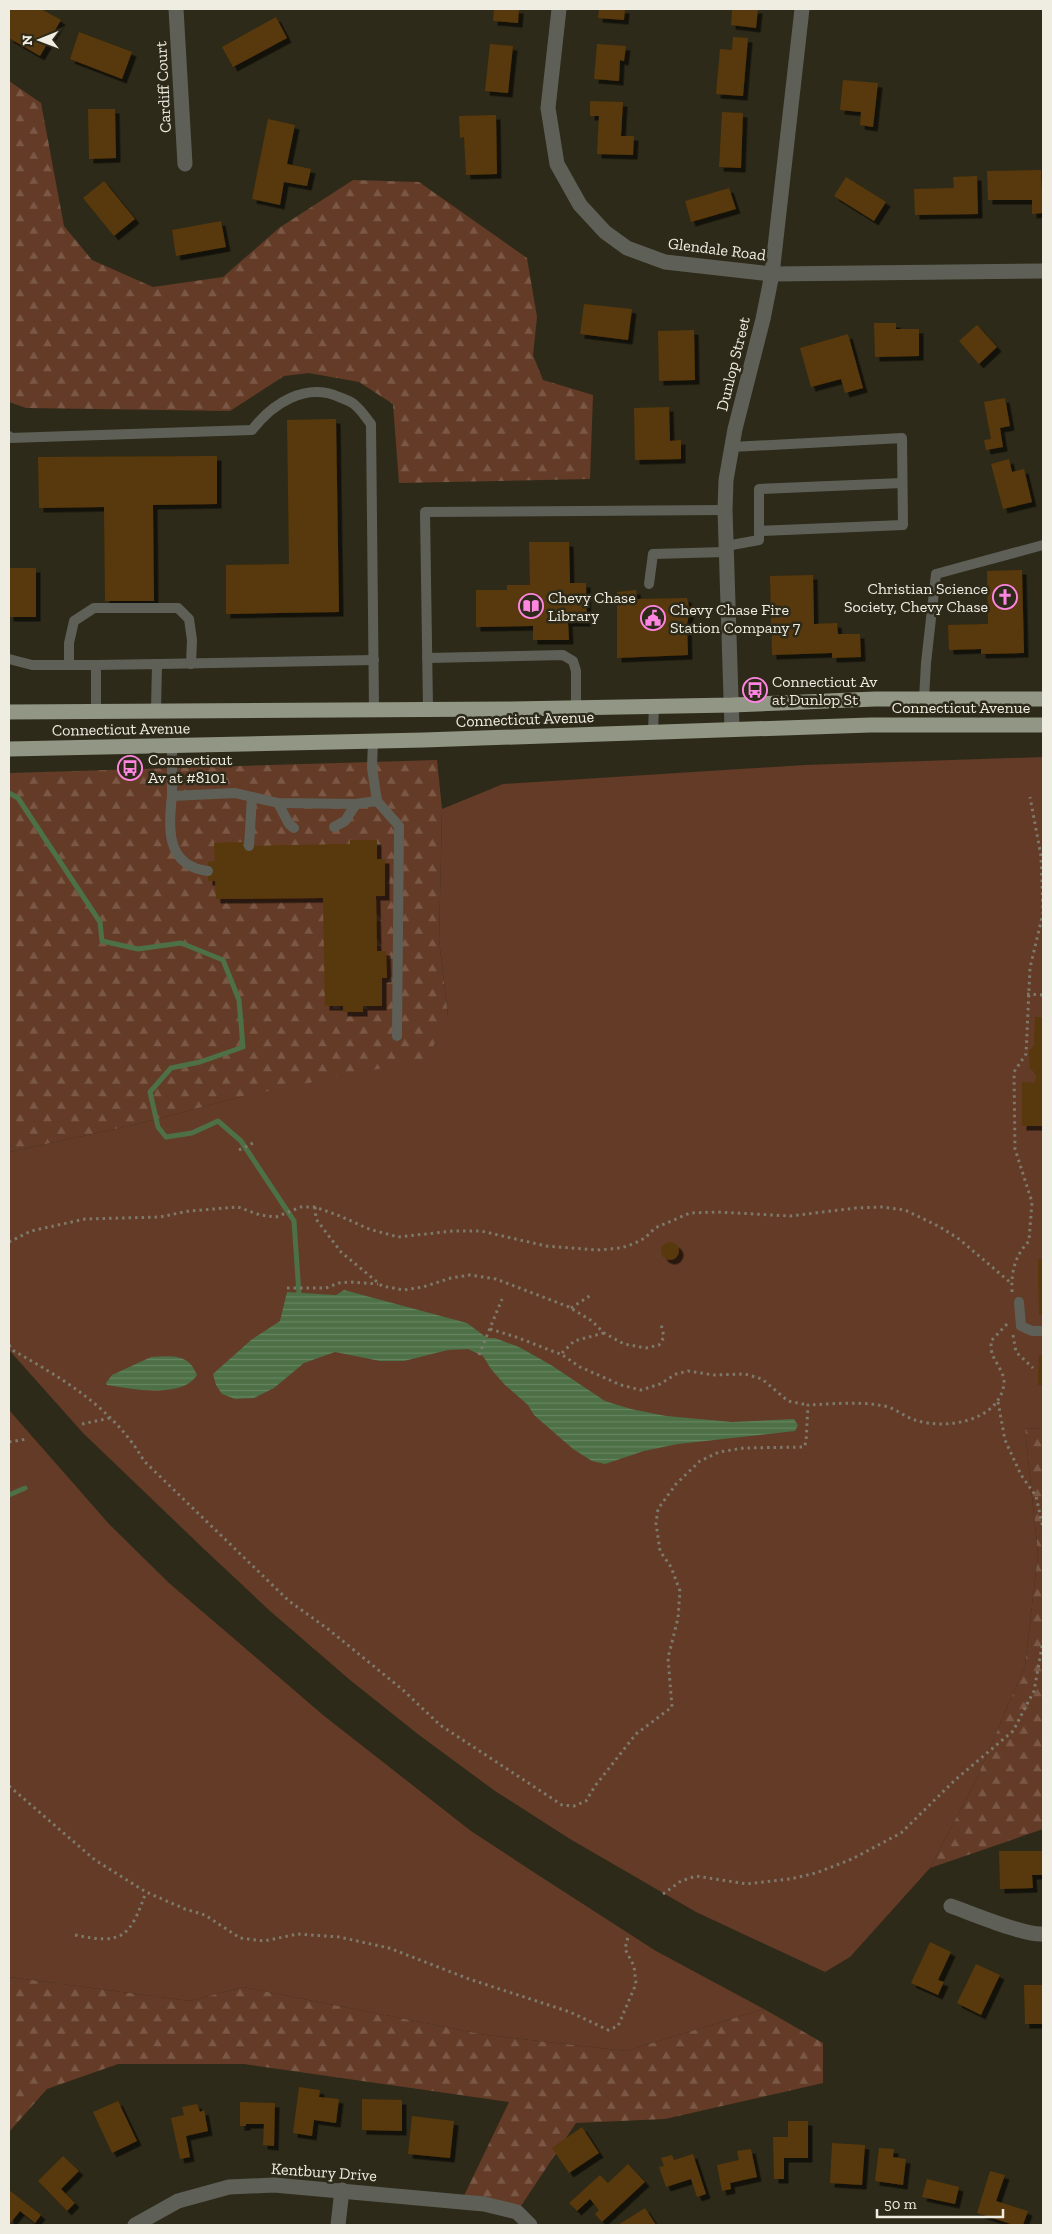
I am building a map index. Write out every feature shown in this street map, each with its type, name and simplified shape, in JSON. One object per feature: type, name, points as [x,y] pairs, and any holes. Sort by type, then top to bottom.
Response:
[{"type":"main road","name":"Connecticut Avenue","points":[[9,712],[576,708],[732,705],[875,699],[1043,699]]},
{"type":"main road","name":"Connecticut Avenue","points":[[9,749],[373,741],[870,725],[1043,725]]},
{"type":"street","name":"Cardiff Court","points":[[176,9],[185,164]]},
{"type":"street","name":"Glendale Road","points":[[559,9],[548,108],[557,164],[580,205],[605,232],[626,248],[665,262],[772,274],[1043,271]]},
{"type":"street","name":"Dunlop Street","points":[[732,729],[725,510],[726,480],[772,274],[802,9]]},
{"type":"street","points":[[951,1906],[1008,1926],[1038,1935],[1043,1934]]},
{"type":"street","name":"Kentbury Drive","points":[[135,2225],[178,2201],[229,2187],[274,2185],[484,2204],[517,2212],[530,2225]]},
{"type":"street","points":[[338,2225],[342,2190]]},
{"type":"lane","points":[[9,436],[10,438],[252,430],[279,403],[306,392],[329,393],[355,404],[371,424],[374,709]]},
{"type":"lane","points":[[732,447],[902,438],[903,525],[759,531]]},
{"type":"lane","points":[[650,584],[653,554],[726,549],[759,540],[759,489],[902,483]]},
{"type":"lane","points":[[428,709],[425,512],[725,510]]},
{"type":"lane","points":[[924,699],[936,574],[1043,544]]},
{"type":"lane","points":[[69,665],[69,644],[74,621],[94,608],[178,608],[189,619],[192,640],[191,664]]},
{"type":"lane","points":[[427,658],[563,654],[573,661],[576,671],[576,708]]},
{"type":"lane","points":[[9,659],[32,665],[374,660]]},
{"type":"lane","points":[[156,710],[157,664]]},
{"type":"lane","points":[[96,665],[96,711]]},
{"type":"lane","points":[[653,732],[654,706]]},
{"type":"lane","points":[[373,741],[372,768],[377,801],[399,826],[397,1036]]},
{"type":"lane","points":[[172,746],[170,837],[175,852],[190,866],[208,871]]},
{"type":"lane","points":[[172,796],[235,793],[278,803],[356,804],[377,801]]},
{"type":"lane","points":[[250,846],[252,797]]},
{"type":"lane","points":[[278,803],[289,824],[294,828]]},
{"type":"lane","points":[[334,827],[345,821],[356,804]]},
{"type":"lane","points":[[1016,1302],[1021,1326],[1032,1331],[1043,1331]]},
{"type":"path","points":[[1016,1302],[1011,1283],[1011,1273],[1019,1251],[1029,1241],[1032,1202],[1015,1149],[1014,1072],[1026,1054],[1027,994],[1030,968],[1042,924],[1043,912],[1041,856],[1030,797]]},
{"type":"path","points":[[1027,994],[1043,995]]},
{"type":"path","points":[[239,1150],[256,1142]]},
{"type":"path","points":[[9,1242],[31,1231],[85,1218],[160,1217],[189,1211],[238,1207],[260,1215],[276,1217],[301,1207],[315,1207],[369,1229],[398,1237],[454,1231],[481,1231],[546,1246],[597,1250],[621,1248],[633,1244],[662,1225],[690,1213],[718,1212],[790,1216],[856,1208],[905,1210],[920,1216],[959,1239],[1011,1283]]},
{"type":"path","points":[[315,1207],[316,1219],[341,1252],[378,1284]]},
{"type":"path","points":[[287,1288],[312,1288],[350,1282],[378,1284],[404,1290],[470,1275],[496,1279],[571,1308],[592,1321],[604,1333],[624,1344],[646,1348],[659,1345],[664,1337],[661,1324]]},
{"type":"path","points":[[571,1308],[591,1295]]},
{"type":"path","points":[[479,1355],[502,1299]]},
{"type":"path","points":[[1033,1368],[1016,1352],[1012,1319],[990,1341],[993,1356],[999,1366],[1004,1383],[998,1402],[1005,1440],[1021,1475],[1036,1496],[1043,1528]]},
{"type":"path","points":[[490,1329],[516,1336],[560,1354],[580,1367],[621,1385],[641,1390],[660,1384],[676,1374],[688,1371],[714,1375],[745,1374],[762,1379],[788,1401],[808,1405],[864,1403],[886,1406],[915,1420],[933,1423],[954,1423],[981,1415],[998,1402]]},
{"type":"path","points":[[560,1354],[574,1341],[604,1333]]},
{"type":"path","points":[[9,1345],[14,1351],[53,1373],[111,1418],[131,1439],[144,1461],[289,1601],[328,1629],[403,1690],[440,1725],[562,1805],[574,1806],[586,1801],[595,1786],[636,1734],[672,1707],[668,1658],[678,1618],[680,1591],[671,1567],[660,1551],[656,1523],[658,1509],[676,1484],[700,1461],[719,1452],[744,1448],[804,1447],[806,1442],[808,1405]]},
{"type":"path","points":[[82,1424],[111,1418]]},
{"type":"path","points":[[9,1442],[26,1439]]},
{"type":"path","points":[[663,1894],[680,1882],[696,1876],[747,1884],[790,1879],[816,1873],[852,1859],[901,1833],[955,1780],[1013,1731],[1034,1691],[1043,1641]]},
{"type":"path","points":[[9,1786],[95,1860],[146,1892],[185,1909],[205,1915],[240,1938],[264,1941],[298,1934],[315,1935],[339,1937],[389,1948],[469,1979],[570,2012],[608,2030],[618,2026],[636,1984],[634,1966],[625,1949],[628,1937]]},
{"type":"path","points":[[75,1935],[101,1940],[125,1934],[137,1918],[146,1892]]},
{"type":"green space","points":[[9,81],[41,103],[64,226],[92,260],[153,287],[223,277],[279,228],[353,180],[419,182],[527,258],[537,317],[533,355],[543,380],[593,395],[590,479],[399,483],[393,404],[359,382],[309,373],[284,376],[230,411],[26,408],[9,402]]},
{"type":"green space","points":[[1043,757],[1043,1428],[1025,1429],[1038,1554],[1025,1666],[976,1780],[930,1868],[850,1957],[825,1972],[696,1912],[570,1839],[495,1791],[419,1735],[350,1680],[270,1611],[83,1433],[9,1350],[9,1152],[138,1124],[244,1096],[448,1016],[439,940],[442,809],[503,784],[805,765]]},
{"type":"green space","points":[[437,760],[442,809],[439,940],[448,1016],[427,1059],[244,1096],[138,1124],[9,1152],[9,773]]},
{"type":"green space","points":[[9,1410],[109,1524],[169,1583],[323,1715],[471,1831],[656,1951],[764,2009],[626,2051],[486,2035],[243,1987],[190,2001],[9,1977]]},
{"type":"green space","points":[[1043,1428],[1043,1829],[930,1868],[976,1780],[1025,1666],[1038,1554],[1025,1429]]},
{"type":"green space","points":[[9,1977],[190,2001],[243,1987],[486,2035],[626,2051],[764,2009],[823,2043],[823,2083],[665,2119],[576,2123],[517,2212],[461,2202],[509,2102],[244,2064],[118,2064],[47,2089],[9,2132]]},
{"type":"shaded area","points":[[344,1290],[467,1323],[487,1338],[495,1338],[519,1347],[551,1365],[605,1401],[631,1409],[666,1416],[732,1422],[794,1419],[798,1425],[795,1431],[678,1444],[644,1451],[605,1464],[592,1461],[573,1449],[534,1415],[528,1405],[505,1385],[491,1369],[483,1356],[468,1349],[448,1350],[404,1361],[380,1361],[335,1352],[304,1363],[274,1388],[254,1398],[235,1399],[222,1394],[216,1385],[213,1374],[251,1340],[280,1321],[287,1292],[336,1295]]},
{"type":"shaded area","points":[[172,1356],[184,1359],[197,1375],[190,1382],[168,1390],[129,1389],[107,1385],[106,1383],[112,1375],[151,1357]]},
{"type":"building","points":[[9,9],[41,9],[61,20],[40,56],[9,38]]},
{"type":"building","points":[[494,9],[519,9],[518,23],[493,21]]},
{"type":"building","points":[[599,9],[625,9],[624,20],[598,18]]},
{"type":"building","points":[[732,9],[758,9],[756,28],[731,25]]},
{"type":"building","points":[[276,17],[287,38],[233,67],[222,47]]},
{"type":"building","points":[[79,32],[132,52],[122,79],[70,59]]},
{"type":"building","points":[[733,37],[748,38],[743,96],[716,94],[720,49],[732,50]]},
{"type":"building","points":[[490,44],[513,46],[508,93],[485,91]]},
{"type":"building","points":[[597,44],[626,46],[624,61],[620,60],[619,81],[594,79]]},
{"type":"building","points":[[843,80],[878,83],[873,127],[860,125],[861,112],[840,110]]},
{"type":"building","points":[[590,101],[623,102],[621,136],[634,136],[633,155],[597,154],[599,116],[590,116]]},
{"type":"building","points":[[88,109],[115,109],[116,158],[89,159]]},
{"type":"building","points":[[722,112],[743,113],[741,168],[719,167]]},
{"type":"building","points":[[496,115],[497,174],[466,175],[464,137],[460,138],[459,116]]},
{"type":"building","points":[[268,119],[295,125],[287,164],[311,169],[307,186],[284,182],[280,205],[252,199]]},
{"type":"building","points":[[1041,170],[1043,213],[1032,214],[1032,200],[988,200],[987,171]]},
{"type":"building","points":[[977,176],[978,214],[915,215],[914,189],[954,188],[953,177]]},
{"type":"building","points":[[846,177],[886,202],[874,221],[834,196]]},
{"type":"building","points":[[104,181],[135,219],[114,236],[83,198]]},
{"type":"building","points":[[729,188],[736,209],[691,222],[685,201]]},
{"type":"building","points":[[221,221],[226,247],[176,256],[172,230]]},
{"type":"building","points":[[584,304],[632,309],[628,340],[580,334]]},
{"type":"building","points":[[874,323],[896,323],[896,329],[919,329],[919,356],[875,357]]},
{"type":"building","points":[[977,325],[997,347],[979,364],[959,341]]},
{"type":"building","points":[[694,330],[695,380],[659,381],[658,331]]},
{"type":"building","points":[[848,334],[863,388],[845,393],[841,379],[811,387],[800,348]]},
{"type":"building","points":[[1005,398],[1010,426],[1000,428],[1003,447],[986,450],[984,440],[991,439],[984,402]]},
{"type":"building","points":[[669,407],[670,441],[681,440],[681,459],[635,460],[634,408]]},
{"type":"building","points":[[336,419],[339,612],[226,614],[226,565],[289,564],[287,420]]},
{"type":"building","points":[[217,456],[217,504],[153,505],[154,601],[105,601],[104,507],[39,508],[38,457]]},
{"type":"building","points":[[1009,459],[1012,472],[1024,469],[1032,502],[1003,509],[991,464]]},
{"type":"building","name":"Chevy Chase Library","points":[[529,542],[569,542],[570,583],[586,583],[587,622],[568,622],[569,640],[533,640],[533,626],[476,627],[476,590],[507,590],[507,585],[530,585]]},
{"type":"building","points":[[9,568],[36,568],[36,617],[9,617]]},
{"type":"building","name":"Christian Science Society, Chevy Chase","points":[[1022,570],[1024,653],[981,654],[981,649],[949,650],[948,625],[988,624],[987,571]]},
{"type":"building","points":[[813,575],[814,624],[837,623],[838,634],[860,634],[861,657],[832,658],[832,653],[772,655],[770,576]]},
{"type":"building","name":"Chevy Chase Fire Station Company 7","points":[[636,590],[637,599],[687,598],[690,611],[687,624],[688,655],[617,658],[617,592]]},
{"type":"building","points":[[350,840],[377,840],[377,859],[385,859],[385,896],[376,896],[377,951],[386,951],[387,978],[382,978],[382,1006],[363,1006],[363,1012],[343,1012],[343,1006],[325,1006],[323,898],[216,899],[215,881],[208,881],[208,862],[215,861],[214,843],[243,842],[243,846],[350,844]]},
{"type":"building","points":[[1035,1017],[1043,1017],[1043,1126],[1022,1126],[1022,1082],[1035,1083],[1036,1074],[1030,1068],[1029,1051],[1034,1046]]},
{"type":"building","points":[[670,1242],[676,1245],[679,1251],[676,1257],[670,1260],[664,1257],[661,1251],[664,1245]]},
{"type":"building","points":[[1038,1259],[1043,1259],[1043,1315],[1039,1315]]},
{"type":"building","points":[[1039,1355],[1043,1355],[1043,1385],[1038,1385]]},
{"type":"building","points":[[999,1851],[1043,1851],[1043,1875],[1032,1875],[1033,1888],[1000,1889]]},
{"type":"building","points":[[930,1942],[951,1952],[938,1980],[944,1982],[938,1995],[911,1983]]},
{"type":"building","points":[[976,1964],[1000,1975],[981,2015],[957,2003]]},
{"type":"building","points":[[1024,1985],[1043,1985],[1043,2024],[1025,2024]]},
{"type":"building","points":[[299,2087],[320,2090],[319,2097],[339,2099],[336,2123],[314,2120],[312,2136],[293,2133]]},
{"type":"building","points":[[362,2099],[402,2100],[402,2131],[362,2130]]},
{"type":"building","points":[[118,2101],[137,2141],[112,2153],[93,2112]]},
{"type":"building","points":[[240,2102],[275,2103],[274,2146],[263,2145],[264,2124],[240,2126]]},
{"type":"building","points":[[197,2104],[200,2112],[204,2110],[208,2131],[186,2136],[190,2157],[180,2159],[171,2118],[184,2115],[182,2107]]},
{"type":"building","points":[[412,2116],[454,2121],[450,2158],[408,2154]]},
{"type":"building","points":[[788,2121],[808,2121],[808,2158],[784,2158],[784,2179],[774,2179],[773,2137],[788,2137]]},
{"type":"building","points":[[582,2127],[599,2153],[569,2173],[552,2148]]},
{"type":"building","points":[[832,2143],[865,2145],[862,2185],[830,2183]]},
{"type":"building","points":[[879,2148],[894,2149],[893,2157],[906,2159],[903,2185],[875,2181]]},
{"type":"building","points":[[751,2149],[757,2177],[730,2183],[731,2189],[722,2191],[717,2165],[739,2160],[737,2151]]},
{"type":"building","points":[[693,2154],[706,2194],[697,2197],[691,2179],[666,2187],[659,2167],[664,2166],[661,2158],[672,2155],[674,2160]]},
{"type":"building","points":[[63,2156],[79,2171],[61,2189],[75,2203],[67,2211],[38,2181]]},
{"type":"building","points":[[628,2164],[645,2182],[602,2222],[595,2214],[599,2210],[590,2199],[577,2211],[569,2203],[600,2175],[608,2183]]},
{"type":"building","points":[[990,2171],[1005,2175],[996,2201],[1028,2211],[1023,2225],[1014,2225],[977,2213]]},
{"type":"building","points":[[927,2179],[959,2187],[955,2204],[922,2197]]},
{"type":"building","points":[[9,2190],[41,2215],[35,2223],[20,2211],[9,2225]]},
{"type":"building","points":[[645,2208],[656,2225],[618,2225]]},
{"type":"waterway","points":[[9,793],[18,798],[100,922],[102,941],[138,949],[181,943],[223,960],[239,1000],[243,1047],[200,1062],[171,1068],[150,1092],[158,1127],[166,1137],[192,1133],[218,1121],[241,1141],[294,1221],[299,1294]]},
{"type":"waterway","points":[[9,1495],[25,1488]]},
{"type":"place","name":"Christian Science Society, Chevy Chase","points":[[1005,597]]},
{"type":"place","name":"Chevy Chase Library","points":[[531,606]]},
{"type":"place","name":"Chevy Chase Fire Station Company 7","points":[[653,618]]},
{"type":"place","name":"Connecticut Av at Dunlop St","points":[[755,690]]},
{"type":"place","name":"Connecticut Av at #8101","points":[[130,768]]}]
